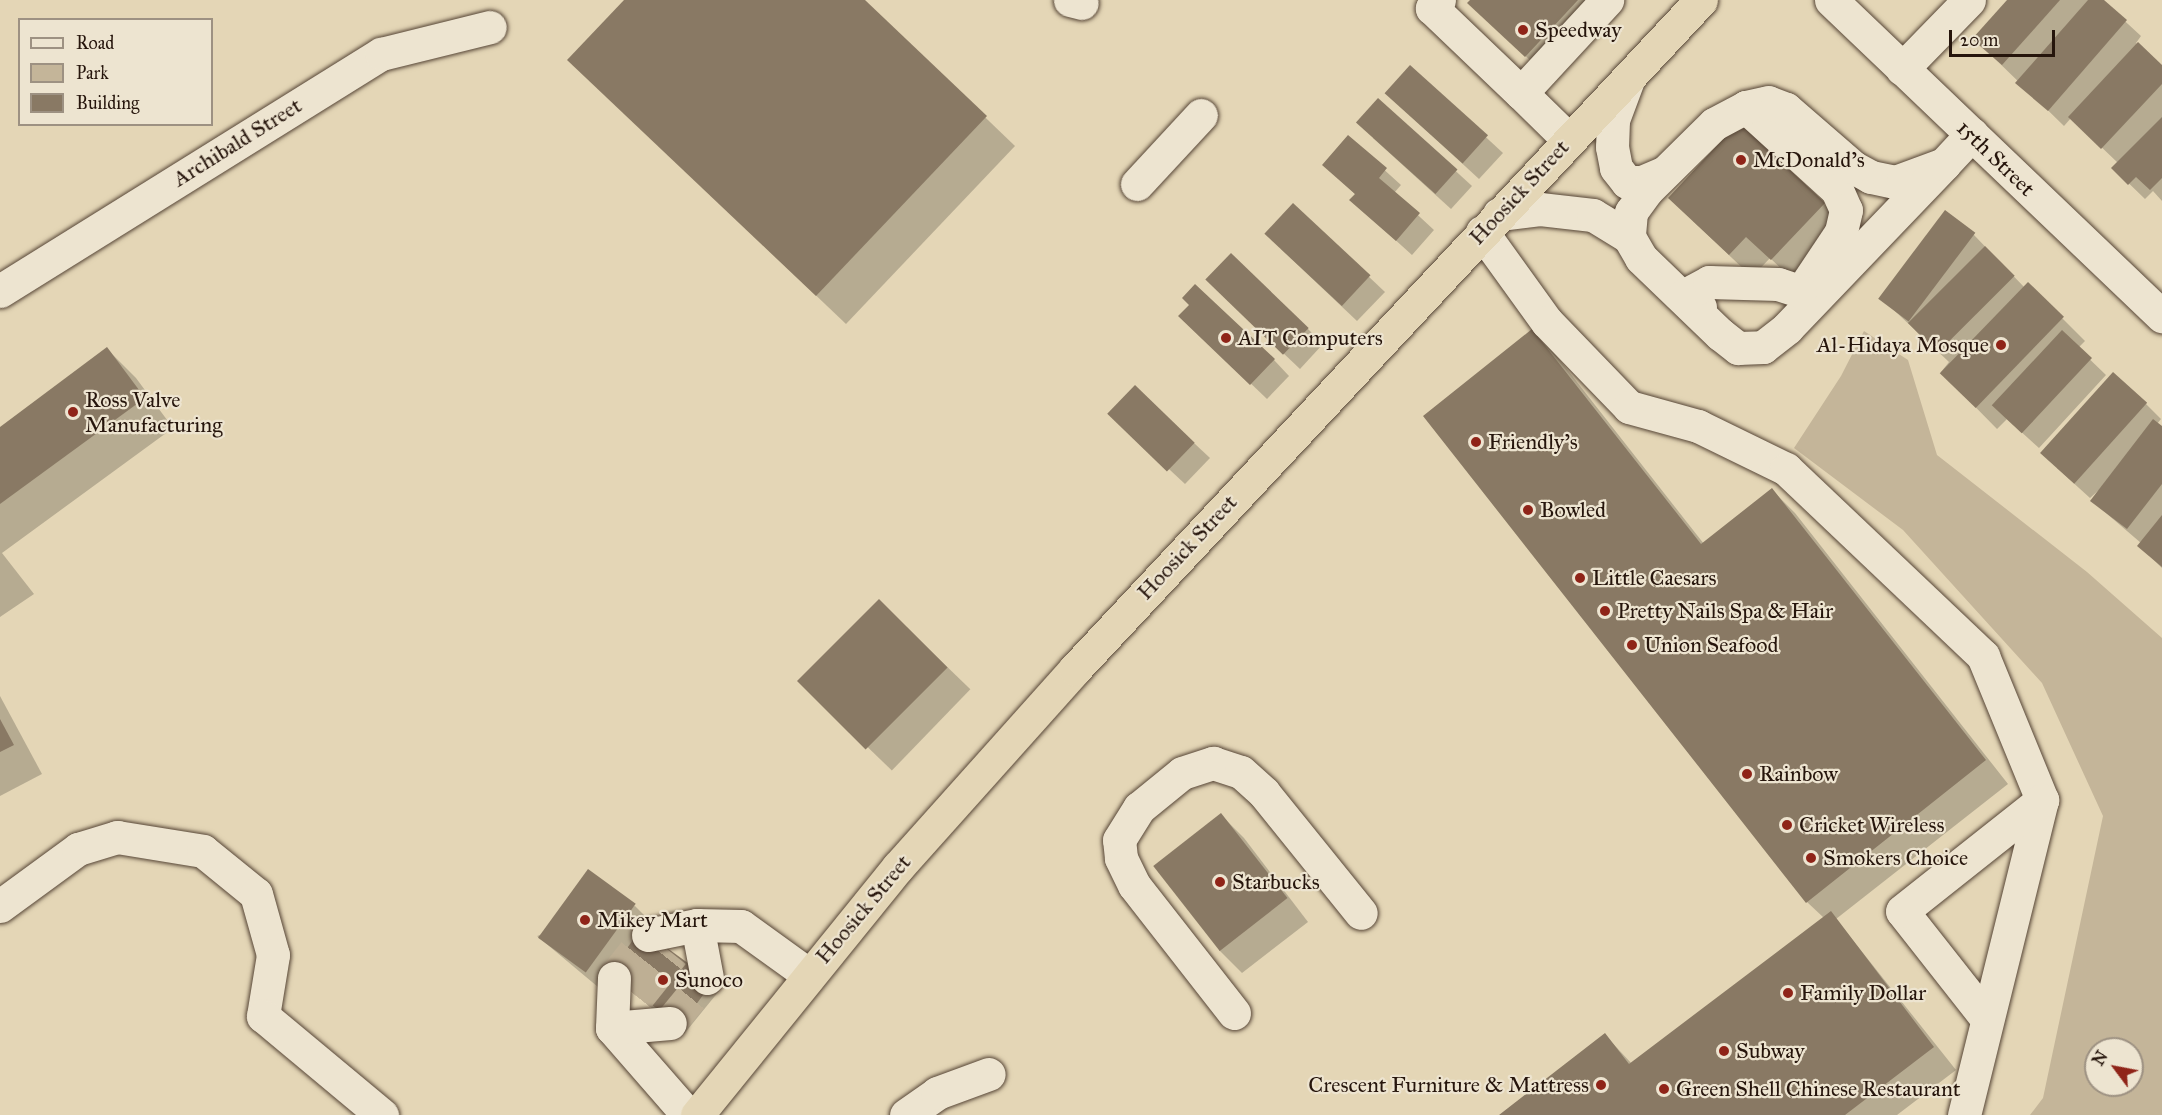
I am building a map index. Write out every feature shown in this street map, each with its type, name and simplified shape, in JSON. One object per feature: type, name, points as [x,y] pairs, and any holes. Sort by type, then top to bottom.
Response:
[{"type":"highway","name":"Hoosick Street","points":[[697,1115],[898,867],[1075,669],[1701,0]]},
{"type":"street","points":[[1439,0],[1432,8],[1569,140]]},
{"type":"street","points":[[1521,93],[1607,0]]},
{"type":"street","name":"15th Street","points":[[1831,0],[2162,316]]},
{"type":"street","points":[[1902,69],[1969,0]]},
{"type":"street","name":"Archibald Street","points":[[0,291],[381,54],[490,27]]},
{"type":"street","points":[[1629,77],[1613,120],[1613,160],[1627,182],[1642,182],[1663,173]]},
{"type":"street","points":[[1629,237],[1631,212],[1663,173],[1714,124],[1746,106],[1768,102],[1786,109],[1853,167],[1871,177],[1895,182],[1944,164]]},
{"type":"street","points":[[1683,296],[1741,333],[1771,329],[1780,322],[1800,291],[1823,264],[1841,232],[1846,210],[1837,190],[1746,106]]},
{"type":"street","points":[[1137,184],[1201,115]]},
{"type":"street","points":[[1964,1115],[2042,800],[1983,656],[1786,470],[1698,426],[1629,407],[1547,322],[1490,223],[1540,209],[1593,215],[1629,237],[1641,258],[1738,348],[1763,347],[1787,328],[1972,134]]},
{"type":"street","points":[[1853,167],[1872,216],[1868,243]]},
{"type":"street","points":[[1683,296],[1709,282],[1778,284],[1800,291]]},
{"type":"street","points":[[1234,1013],[1134,885],[1121,858],[1119,840],[1139,808],[1182,773],[1213,763],[1241,772],[1264,793],[1361,913]]},
{"type":"street","points":[[1987,1019],[1902,911],[2042,800]]},
{"type":"street","points":[[0,906],[78,849],[117,837],[203,851],[256,894],[273,955],[263,1016],[382,1115]]},
{"type":"street","points":[[660,944],[697,924],[741,926],[809,975]]},
{"type":"street","points":[[697,924],[707,978]]},
{"type":"street","points":[[612,1028],[626,988]]},
{"type":"street","points":[[612,1028],[670,1023]]},
{"type":"street","points":[[612,1028],[688,1115]]},
{"type":"street","points":[[906,1115],[937,1093],[989,1074]]},
{"type":"green space","points":[[1864,331],[1908,360],[1937,455],[2087,572],[2162,638],[2162,1115],[2030,1115],[2043,1098],[2103,816],[2042,683],[1903,530],[1794,448],[1841,376]]},
{"type":"building","points":[[624,0],[865,0],[987,116],[816,296],[567,60]]},
{"type":"building","name":"Speedway","points":[[1470,0],[1578,0],[1525,57],[1467,3]]},
{"type":"building","points":[[2007,0],[2060,0],[2002,65],[1972,39]]},
{"type":"building","points":[[2088,0],[2104,0],[2127,20],[2048,111],[2015,83]]},
{"type":"building","points":[[2138,42],[2162,65],[2162,84],[2101,149],[2068,117]]},
{"type":"building","points":[[1410,65],[1488,135],[1463,163],[1385,93]]},
{"type":"building","points":[[1378,98],[1458,170],[1435,194],[1356,123]]},
{"type":"building","points":[[2162,117],[2162,178],[2150,190],[2136,177],[2128,185],[2111,168]]},
{"type":"building","name":"McDonald's","points":[[1739,122],[1825,203],[1771,260],[1746,237],[1729,255],[1668,198]]},
{"type":"building","points":[[1348,135],[1387,168],[1379,178],[1420,213],[1396,241],[1349,200],[1355,194],[1322,165]]},
{"type":"building","points":[[1293,203],[1371,275],[1342,306],[1264,234]]},
{"type":"building","points":[[1945,210],[1975,233],[1909,322],[1878,299]]},
{"type":"building","points":[[1985,246],[2015,276],[1938,353],[1908,323]]},
{"type":"building","points":[[1231,253],[1309,328],[1283,355],[1205,280]]},
{"type":"building","name":"Al-Hidaya Mosque","points":[[2028,282],[2064,317],[1976,408],[1940,373]]},
{"type":"building","name":"AIT Computers","points":[[1195,284],[1275,359],[1250,385],[1178,316],[1189,305],[1182,298]]},
{"type":"building","points":[[1532,329],[1701,544],[1772,488],[1986,760],[1806,903],[1423,416]]},
{"type":"building","points":[[2062,330],[2092,358],[2022,433],[1992,405]]},
{"type":"building","name":"Ross Valve Manufacturing","points":[[107,347],[145,398],[0,504],[0,427]]},
{"type":"building","points":[[2113,372],[2147,403],[2074,484],[2040,453]]},
{"type":"building","points":[[1135,385],[1195,443],[1167,471],[1107,414]]},
{"type":"building","points":[[2153,419],[2162,426],[2162,484],[2127,529],[2090,501]]},
{"type":"building","points":[[2162,515],[2162,567],[2137,546]]},
{"type":"building","points":[[879,599],[948,668],[866,750],[797,681]]},
{"type":"building","points":[[0,719],[14,745],[0,752]]},
{"type":"building","name":"Starbucks","points":[[1221,813],[1287,898],[1220,951],[1153,866]]},
{"type":"building","name":"Mikey Mart","points":[[588,869],[636,904],[586,972],[538,938]]},
{"type":"building","points":[[1831,911],[1934,1047],[1845,1115],[1499,1115],[1605,1033],[1629,1064]]},
{"type":"building","name":"Sunoco","points":[[641,929],[713,981],[681,1026],[609,973]]},
{"type":"tunnel","points":[[614,978],[648,935]]},
{"type":"tunnel","points":[[638,997],[673,953]]},
{"type":"tunnel","points":[[670,1023],[707,978]]},
{"type":"place","name":"Speedway","points":[[1523,30]]},
{"type":"place","name":"McDonald's","points":[[1741,160]]},
{"type":"place","name":"AIT Computers","points":[[1226,338]]},
{"type":"place","name":"Al-Hidaya Mosque","points":[[2001,345]]},
{"type":"place","name":"Ross Valve Manufacturing","points":[[73,412]]},
{"type":"place","name":"Friendly's","points":[[1476,442]]},
{"type":"place","name":"Bowled","points":[[1528,510]]},
{"type":"place","name":"Little Caesars","points":[[1580,578]]},
{"type":"place","name":"Pretty Nails Spa & Hair","points":[[1605,611]]},
{"type":"place","name":"Union Seafood","points":[[1632,645]]},
{"type":"place","name":"Rainbow","points":[[1747,774]]},
{"type":"place","name":"Cricket Wireless","points":[[1787,825]]},
{"type":"place","name":"Smokers Choice","points":[[1811,858]]},
{"type":"place","name":"Starbucks","points":[[1220,882]]},
{"type":"place","name":"Mikey Mart","points":[[585,920]]},
{"type":"place","name":"Sunoco","points":[[663,980]]},
{"type":"place","name":"Family Dollar","points":[[1788,993]]},
{"type":"place","name":"Subway","points":[[1724,1051]]},
{"type":"place","name":"Crescent Furniture & Mattress","points":[[1601,1085]]},
{"type":"place","name":"Green Shell Chinese Restaurant","points":[[1664,1089]]}]
